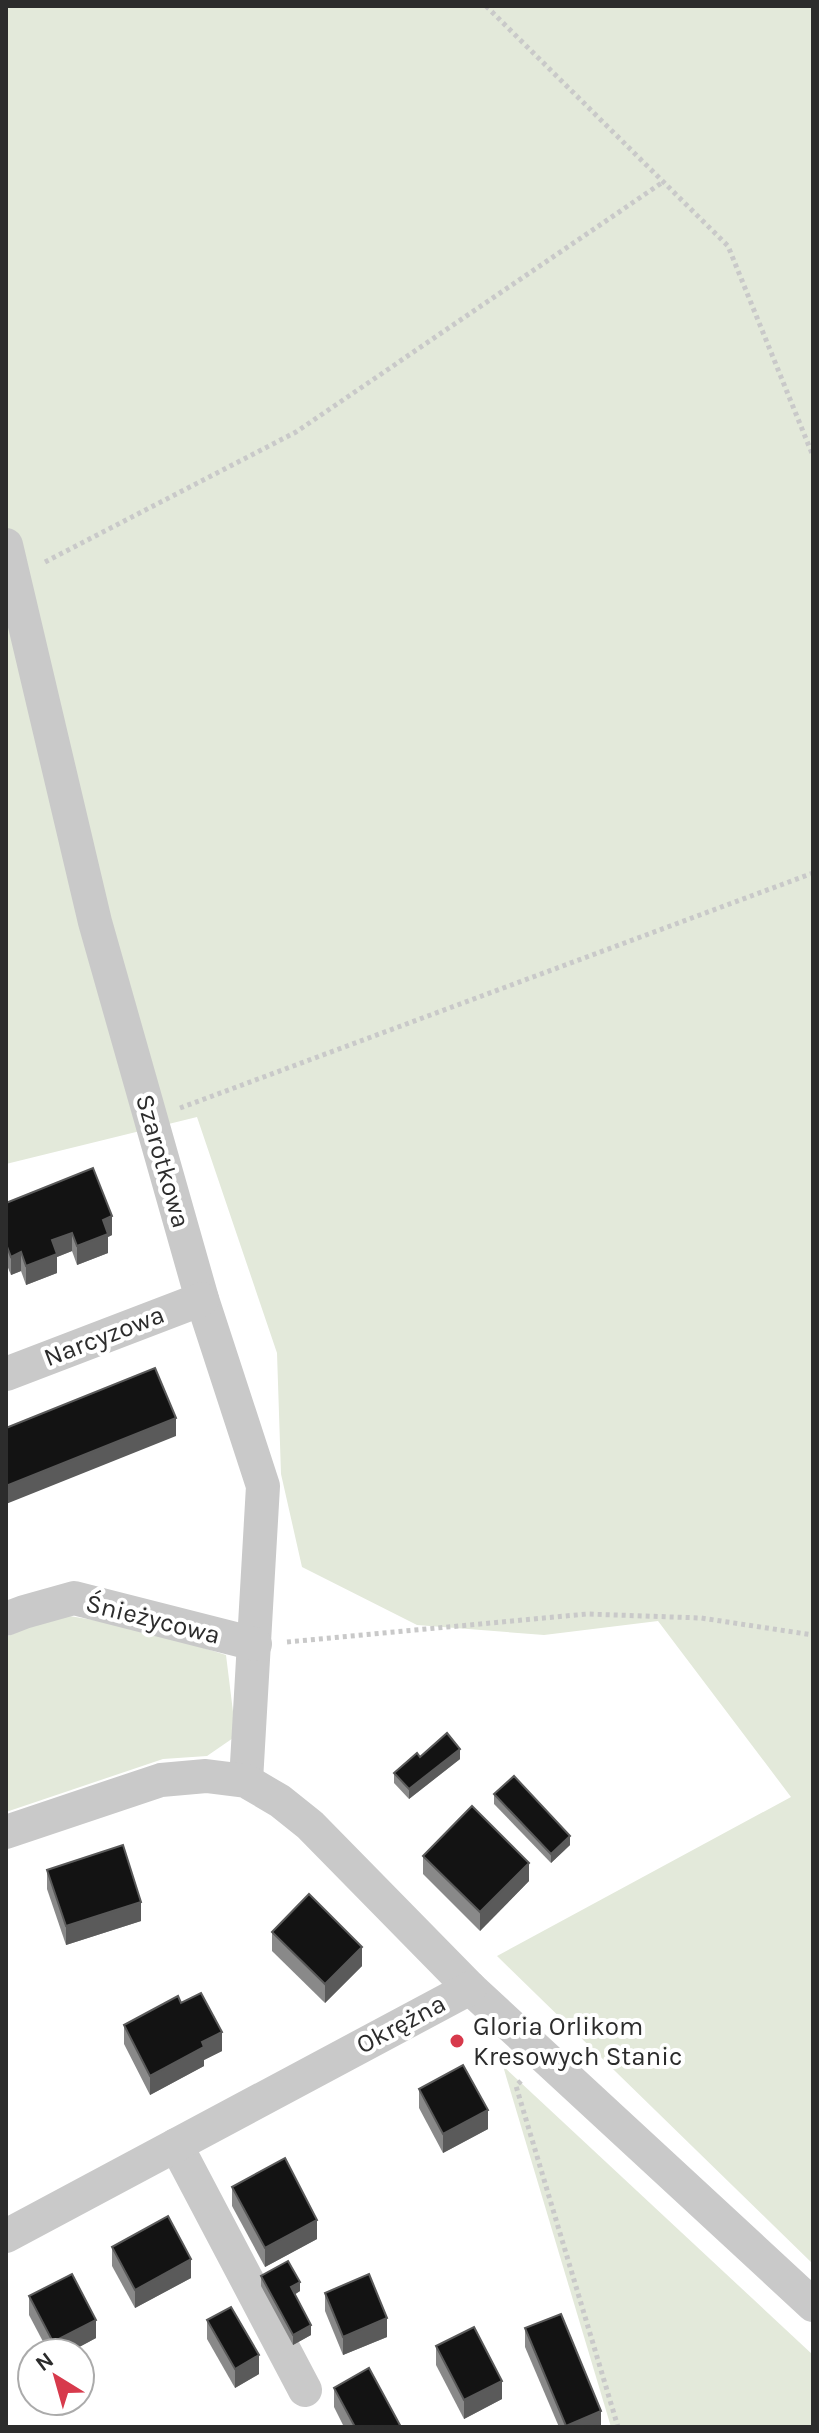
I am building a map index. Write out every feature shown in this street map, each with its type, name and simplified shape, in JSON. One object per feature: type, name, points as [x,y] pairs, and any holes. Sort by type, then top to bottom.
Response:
[{"type":"street","name":"Szarotkowa","points":[[10,562],[95,922],[202,1299],[263,1486],[246,1781]]},
{"type":"street","name":"Narcyzowa","points":[[6,1374],[202,1299]]},
{"type":"street","name":"Śnieżycowa","points":[[6,1619],[74,1598],[255,1644]]},
{"type":"street","points":[[6,1832],[161,1780],[206,1776],[246,1781],[280,1801],[310,1825],[470,1988]]},
{"type":"street","name":"Okrężna","points":[[6,2236],[470,1988],[813,2305]]},
{"type":"street","points":[[176,2145],[305,2390]]},
{"type":"path","points":[[486,6],[728,246],[813,456]]},
{"type":"path","points":[[10,562],[296,432],[663,182]]},
{"type":"path","points":[[151,1119],[813,873]]},
{"type":"path","points":[[255,1644],[587,1614],[701,1618],[813,1635]]},
{"type":"path","points":[[545,2055],[516,2086],[618,2427]]},
{"type":"green space","points":[[6,6],[813,6],[813,2264],[497,1956],[791,1797],[658,1621],[544,1635],[417,1625],[302,1567],[281,1474],[277,1353],[197,1117],[6,1164]]},
{"type":"green space","points":[[58,1614],[140,1628],[226,1655],[236,1736],[207,1756],[163,1759],[6,1812],[6,1637]]},
{"type":"green space","points":[[503,2066],[813,2355],[813,2427],[611,2427]]},
{"type":"building","points":[[93,1168],[112,1216],[103,1220],[108,1234],[77,1246],[72,1233],[52,1240],[57,1254],[26,1266],[21,1252],[11,1257],[6,1244],[6,1203]]},
{"type":"building","points":[[155,1368],[176,1418],[6,1486],[6,1428]]},
{"type":"building","points":[[447,1733],[460,1749],[409,1789],[394,1773],[417,1753],[420,1757]]},
{"type":"building","points":[[514,1776],[570,1836],[551,1854],[494,1794]]},
{"type":"building","points":[[472,1806],[529,1863],[480,1912],[423,1856]]},
{"type":"building","points":[[123,1845],[141,1902],[66,1926],[47,1870]]},
{"type":"building","points":[[309,1894],[362,1947],[325,1984],[272,1932]]},
{"type":"building","points":[[201,1993],[222,2032],[202,2042],[204,2047],[150,2076],[124,2025],[178,1996],[181,2003]]},
{"type":"building","points":[[463,2065],[488,2110],[443,2134],[419,2089]]},
{"type":"building","points":[[285,2158],[317,2220],[265,2248],[232,2187]]},
{"type":"building","points":[[168,2216],[191,2259],[135,2290],[112,2247]]},
{"type":"building","points":[[288,2261],[300,2282],[291,2287],[311,2325],[293,2335],[261,2276]]},
{"type":"building","points":[[72,2274],[96,2320],[63,2337],[50,2337],[29,2296]]},
{"type":"building","points":[[369,2274],[387,2318],[343,2337],[325,2293]]},
{"type":"building","points":[[231,2307],[259,2355],[235,2369],[207,2320]]},
{"type":"building","points":[[561,2314],[601,2411],[566,2426],[525,2328]]},
{"type":"building","points":[[474,2327],[502,2381],[464,2400],[436,2346]]},
{"type":"building","points":[[369,2368],[401,2427],[355,2427],[334,2388]]},
{"type":"place","name":"Gloria Orlikom Kresowych Stanic","points":[[457,2041]]}]
